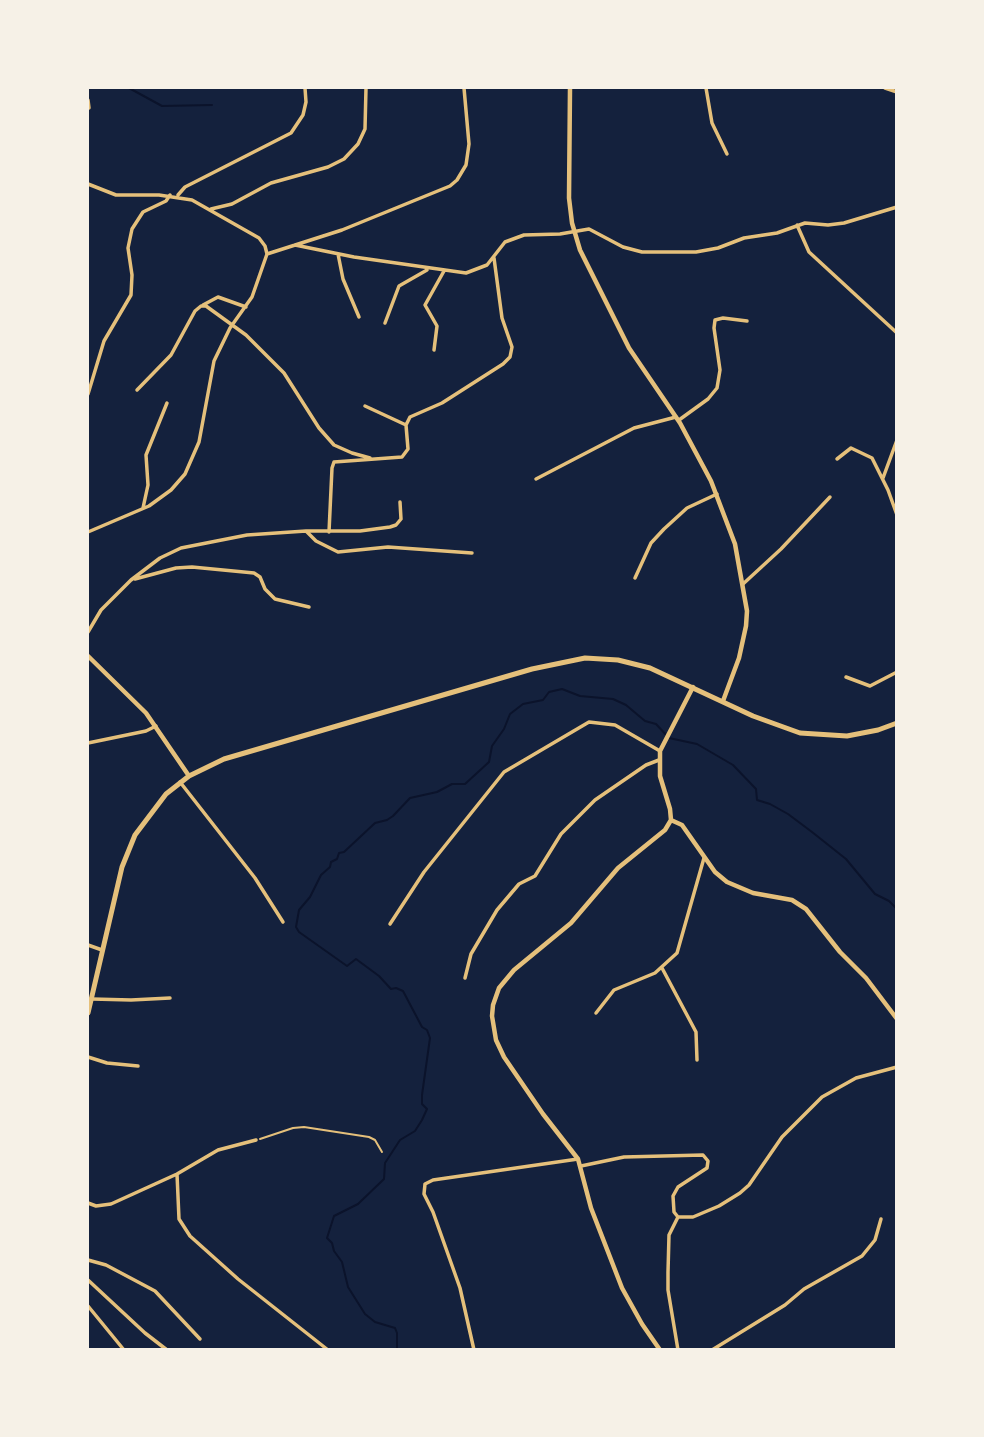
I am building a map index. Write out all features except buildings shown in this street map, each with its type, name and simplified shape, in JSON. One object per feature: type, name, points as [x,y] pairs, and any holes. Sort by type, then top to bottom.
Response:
[{"type":"main road","points":[[88,1013],[119,876],[130,844],[142,823],[180,782],[214,763],[247,751],[569,660],[598,658],[635,663],[780,727],[817,736],[862,734],[897,723]]},
{"type":"street","points":[[177,196],[184,187],[290,133],[303,115],[305,88]]},
{"type":"street","points":[[211,209],[232,204],[271,183],[327,167],[344,159],[358,144],[366,129],[366,88]]},
{"type":"street","points":[[267,254],[342,230],[450,186],[466,165],[469,144],[464,88]]},
{"type":"street","points":[[570,88],[569,185],[574,231],[580,250],[629,348],[677,419],[717,494],[734,544],[747,611],[744,640],[723,701]]},
{"type":"street","points":[[706,88],[712,123],[727,154]]},
{"type":"street","points":[[884,88],[897,92]]},
{"type":"street","points":[[88,100],[89,108]]},
{"type":"street","points":[[88,184],[116,195],[170,195],[192,200],[259,237],[267,254],[252,297],[232,325],[214,361],[199,442],[191,464],[171,490],[143,509],[88,532]]},
{"type":"street","points":[[88,394],[104,341],[131,295],[132,275],[128,248],[132,229],[144,212],[166,201],[170,195]]},
{"type":"street","points":[[295,245],[428,269],[474,271],[487,265],[505,242],[516,236],[560,234],[589,229],[623,247],[642,252],[708,251],[738,240],[777,233],[805,223],[844,223],[897,207]]},
{"type":"street","points":[[797,225],[809,252],[897,333]]},
{"type":"street","points":[[338,254],[343,279],[359,317]]},
{"type":"street","points":[[329,532],[333,464],[341,461],[397,458],[405,454],[409,444],[406,425],[410,417],[442,402],[510,357],[512,348],[502,317],[495,258]]},
{"type":"street","points":[[385,323],[399,286],[428,269]]},
{"type":"street","points":[[434,350],[437,326],[426,308],[426,302],[444,271]]},
{"type":"street","points":[[138,390],[171,355],[192,314],[201,306],[218,298],[246,307]]},
{"type":"street","points":[[201,306],[210,308],[246,335],[284,373],[319,428],[334,445],[376,459]]},
{"type":"street","points":[[536,479],[634,428],[677,419],[708,398],[717,388],[720,370],[715,320],[723,318],[747,321]]},
{"type":"street","points":[[143,509],[148,491],[146,455],[167,403]]},
{"type":"street","points":[[365,406],[406,425]]},
{"type":"street","points":[[883,478],[897,440]]},
{"type":"street","points":[[837,458],[851,447],[872,458],[897,515]]},
{"type":"street","points":[[635,578],[651,543],[671,522],[687,508],[717,494]]},
{"type":"street","points":[[743,584],[781,549],[830,497]]},
{"type":"street","points":[[88,632],[101,611],[131,580],[160,558],[194,543],[247,535],[360,531],[396,525],[401,519],[400,502]]},
{"type":"street","points":[[306,531],[316,541],[338,552],[387,547],[472,553]]},
{"type":"street","points":[[131,580],[184,568],[207,567],[254,573],[260,577],[265,589],[275,599],[309,607]]},
{"type":"street","points":[[88,656],[156,726],[189,776]]},
{"type":"street","points":[[846,677],[870,686],[897,672]]},
{"type":"street","points":[[660,1349],[622,1288],[591,1208],[578,1159],[504,1058],[496,1040],[493,1005],[499,988],[514,970],[571,923],[623,862],[665,831],[671,820],[660,776],[660,751],[694,687]]},
{"type":"street","points":[[390,923],[424,872],[499,777],[509,769],[582,725],[595,722],[615,725],[660,751]]},
{"type":"street","points":[[88,743],[146,731],[156,726]]},
{"type":"street","points":[[465,978],[471,954],[497,909],[519,884],[535,876],[561,834],[594,800],[646,765],[659,760]]},
{"type":"street","points":[[180,782],[256,878],[283,922]]},
{"type":"street","points":[[671,820],[682,825],[715,872],[727,882],[753,893],[792,900],[806,909],[840,952],[866,978],[897,1019]]},
{"type":"street","points":[[596,1013],[614,990],[656,973],[677,953],[705,856]]},
{"type":"street","points":[[88,945],[102,950]]},
{"type":"street","points":[[662,968],[696,1032],[697,1060]]},
{"type":"street","points":[[91,999],[170,998]]},
{"type":"street","points":[[88,1057],[107,1063],[138,1066]]},
{"type":"street","points":[[678,1217],[692,1217],[711,1210],[740,1193],[749,1185],[782,1137],[800,1122],[822,1097],[856,1078],[897,1067]]},
{"type":"street","points":[[88,1203],[96,1206],[111,1205],[177,1174],[218,1150],[256,1140]]},
{"type":"street","points":[[581,1166],[624,1157],[703,1155],[708,1161],[707,1168],[674,1191],[674,1212],[678,1217]]},
{"type":"street","points":[[474,1349],[463,1296],[424,1194],[425,1184],[433,1180],[578,1159]]},
{"type":"street","points":[[177,1174],[177,1213],[190,1236],[238,1279],[328,1349]]},
{"type":"street","points":[[678,1217],[669,1235],[668,1272],[668,1290],[678,1349]]},
{"type":"street","points":[[712,1349],[785,1305],[804,1289],[862,1256],[875,1240],[881,1219]]},
{"type":"street","points":[[88,1260],[114,1269],[155,1291],[200,1339]]},
{"type":"street","points":[[88,1280],[145,1333],[167,1349]]},
{"type":"street","points":[[88,1306],[124,1349]]},
{"type":"path","points":[[256,1140],[284,1130],[304,1127],[369,1137],[375,1140],[382,1152]]},
{"type":"waterway","points":[[129,88],[162,106],[212,105]]},
{"type":"waterway","points":[[397,1350],[395,1328],[375,1322],[365,1314],[348,1287],[342,1262],[327,1238],[334,1216],[358,1204],[384,1179],[385,1163],[400,1140],[415,1131],[422,1120],[427,1109],[422,1104],[422,1095],[430,1038],[403,991],[391,989],[356,959],[347,966],[299,932],[296,927],[299,910],[339,853],[344,852],[375,823],[393,816],[410,798],[437,792],[452,784],[465,784],[489,762],[492,746],[504,729],[510,714],[523,704],[543,700],[549,692],[562,689],[580,696],[613,699],[626,705],[645,721],[656,724],[669,738],[697,744],[733,765],[756,789],[757,800],[788,814],[812,832],[846,859],[875,894],[889,901],[897,909]]}]
